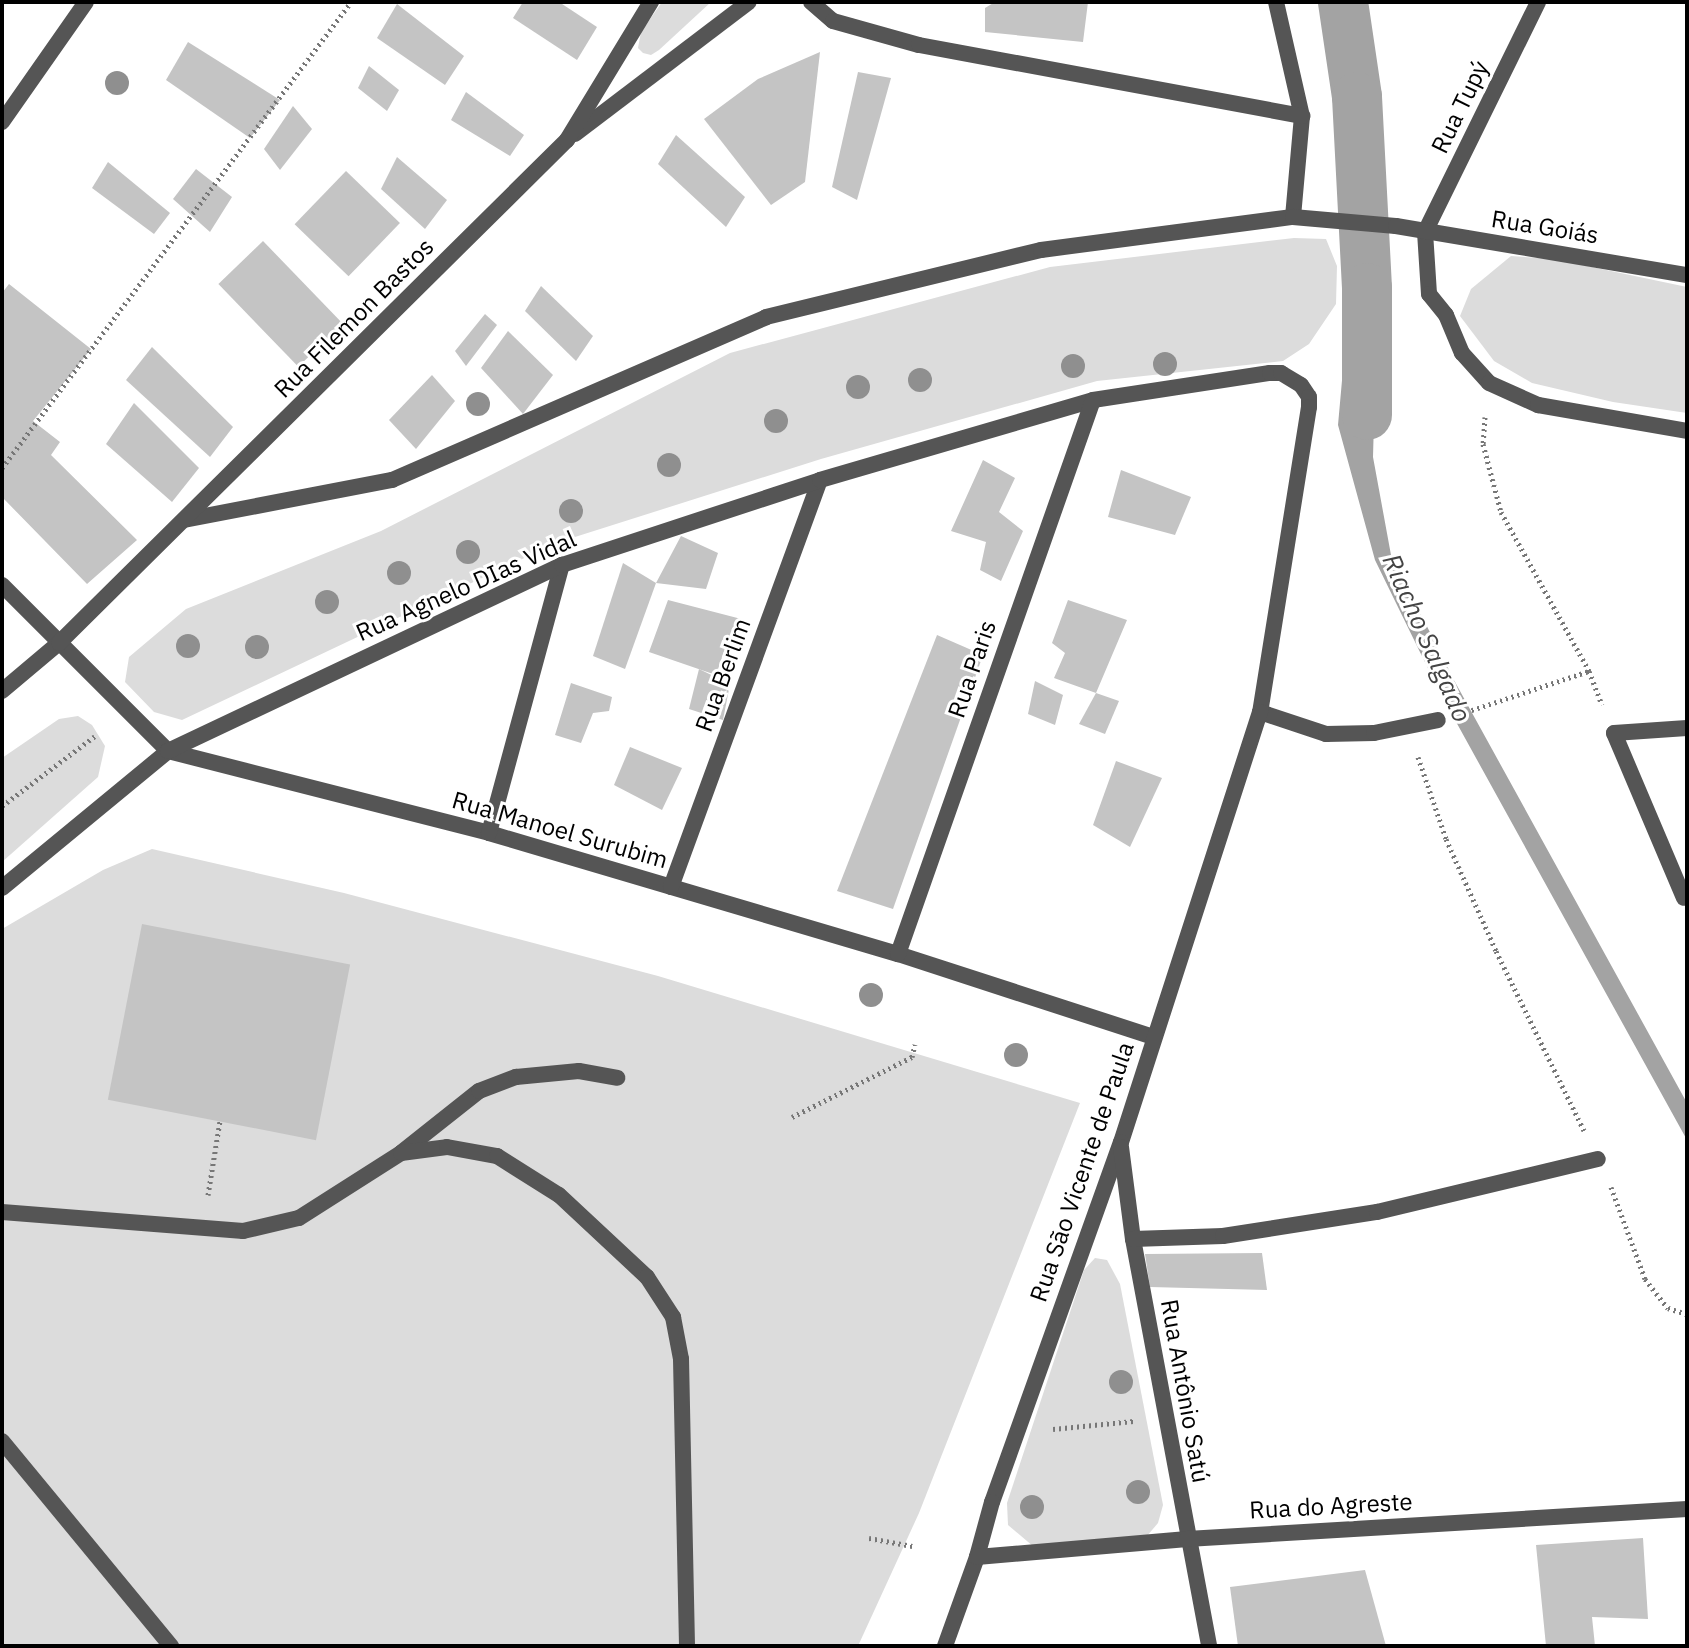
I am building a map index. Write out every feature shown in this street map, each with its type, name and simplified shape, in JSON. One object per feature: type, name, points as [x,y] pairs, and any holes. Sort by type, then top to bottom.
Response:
[{"type":"street","points":[[2,122],[86,2]]},
{"type":"street","name":"Rua Filemon Bastos","points":[[59,643],[567,140],[651,2]]},
{"type":"street","points":[[567,140],[749,2]]},
{"type":"street","points":[[811,2],[833,21],[919,45],[1302,116]]},
{"type":"street","points":[[1276,2],[1302,116],[1293,217]]},
{"type":"street","name":"Rua Tupý","points":[[1425,232],[1538,2]]},
{"type":"street","name":"Rua Goiás","points":[[184,520],[392,480],[725,333],[825,300],[1041,250],[1293,217],[1396,226],[1687,275]]},
{"type":"street","points":[[1425,232],[1429,294],[1446,315],[1462,353],[1489,383],[1538,405],[1687,431]]},
{"type":"street","name":"Rua São Vicente de Paula","points":[[945,1646],[977,1557],[992,1502],[1121,1142],[1260,712],[1309,407],[1306,391],[1289,376],[1270,373],[1093,400]]},
{"type":"street","name":"Rua Agnelo DIas Vidal","points":[[2,888],[168,751],[562,565],[820,480],[1093,400]]},
{"type":"street","name":"Rua Paris","points":[[898,954],[1093,400]]},
{"type":"street","name":"Rua Berlim","points":[[671,887],[820,480]]},
{"type":"street","points":[[489,833],[562,565]]},
{"type":"street","points":[[2,585],[168,751]]},
{"type":"street","points":[[2,691],[59,643]]},
{"type":"street","points":[[1260,712],[1326,734],[1374,733],[1438,720]]},
{"type":"street","points":[[1684,898],[1614,733],[1687,728]]},
{"type":"street","name":"Rua Manoel Surubim","points":[[168,751],[489,833],[898,954],[1153,1037]]},
{"type":"street","points":[[2,1212],[243,1231],[299,1218],[401,1153],[479,1091],[516,1077],[579,1071],[617,1078]]},
{"type":"street","name":"Rua Antônio Satú","points":[[1121,1142],[1133,1239],[1209,1646]]},
{"type":"street","points":[[401,1153],[447,1147],[497,1156],[559,1195],[607,1237],[647,1277],[673,1317],[681,1359],[687,1646]]},
{"type":"street","points":[[1133,1239],[1223,1236],[1377,1212],[1598,1159]]},
{"type":"street","points":[[2,1441],[171,1646]]},
{"type":"street","name":"Rua do Agreste","points":[[977,1557],[1187,1539],[1687,1509]]},
{"type":"path","points":[[2,468],[351,2]]},
{"type":"path","points":[[1489,383],[1483,444],[1501,512],[1589,671],[1614,733]]},
{"type":"path","points":[[1506,699],[1589,671]]},
{"type":"path","points":[[1407,726],[1446,839],[1483,923],[1615,1194],[1645,1279],[1668,1308],[1687,1314]]},
{"type":"path","points":[[2,806],[95,736]]},
{"type":"path","points":[[792,1117],[912,1057],[915,1044]]},
{"type":"path","points":[[206,1208],[220,1121]]},
{"type":"path","points":[[1051,1429],[1143,1420]]},
{"type":"path","points":[[869,1538],[912,1546]]},
{"type":"shaded area","points":[[662,2],[711,2],[659,50],[651,55],[643,53],[638,48],[641,32]]},
{"type":"shaded area","points":[[1294,238],[1326,239],[1337,266],[1336,304],[1309,344],[1283,361],[1097,381],[821,459],[556,543],[182,720],[154,712],[125,682],[129,657],[186,609],[381,531],[730,353],[1050,267]]},
{"type":"shaded area","points":[[1511,256],[1554,259],[1687,287],[1687,413],[1613,402],[1532,383],[1494,361],[1460,316],[1471,289]]},
{"type":"shaded area","points":[[78,716],[92,725],[105,746],[98,777],[2,862],[2,758],[59,719]]},
{"type":"shaded area","points":[[152,849],[344,893],[658,976],[1080,1103],[919,1513],[858,1646],[2,1646],[2,929],[103,870]]},
{"type":"shaded area","points":[[1095,1258],[1107,1260],[1120,1284],[1163,1505],[1158,1523],[1141,1543],[1040,1552],[1008,1525],[1007,1503],[1084,1270]]},
{"type":"water","points":[[1345,347],[1376,348],[1373,457],[1391,555],[1455,682],[1687,1103],[1687,1140],[1439,691],[1375,560],[1338,425]]},
{"type":"building","points":[[523,2],[559,2],[597,27],[577,60],[513,18]]},
{"type":"building","points":[[995,2],[1088,2],[1083,42],[985,32],[985,8]]},
{"type":"building","points":[[397,4],[464,56],[445,85],[377,38]]},
{"type":"building","points":[[188,42],[280,100],[250,138],[166,80]]},
{"type":"building","points":[[820,52],[805,182],[771,205],[704,119],[758,79]]},
{"type":"building","points":[[369,66],[399,90],[387,111],[358,88]]},
{"type":"building","points":[[858,72],[891,78],[857,200],[832,187]]},
{"type":"building","points":[[466,92],[524,135],[510,156],[451,120]]},
{"type":"building","points":[[293,106],[312,129],[280,170],[264,149]]},
{"type":"building","points":[[676,135],[745,197],[726,227],[658,164]]},
{"type":"building","points":[[397,157],[447,200],[425,229],[381,189]]},
{"type":"building","points":[[108,162],[170,213],[154,234],[92,188]]},
{"type":"building","points":[[196,169],[232,197],[210,232],[173,199]]},
{"type":"building","points":[[346,171],[400,223],[349,276],[295,224]]},
{"type":"building","points":[[263,241],[343,324],[298,367],[218,284]]},
{"type":"building","points":[[9,284],[91,349],[33,421],[60,442],[51,455],[137,540],[87,584],[2,497],[2,293]]},
{"type":"building","points":[[541,286],[593,336],[576,361],[525,311]]},
{"type":"building","points":[[485,314],[497,325],[466,366],[455,351]]},
{"type":"building","points":[[508,331],[553,375],[523,414],[481,368]]},
{"type":"building","points":[[152,347],[233,427],[210,457],[126,380]]},
{"type":"building","points":[[432,375],[455,401],[416,449],[389,420]]},
{"type":"building","points":[[134,403],[199,468],[172,502],[106,444]]},
{"type":"building","points":[[983,460],[1015,478],[999,512],[1023,531],[1001,581],[980,570],[986,542],[951,531]]},
{"type":"building","points":[[1121,470],[1191,497],[1175,535],[1108,517]]},
{"type":"building","points":[[681,536],[718,553],[706,589],[656,583]]},
{"type":"building","points":[[623,563],[656,583],[625,669],[593,656]]},
{"type":"building","points":[[668,600],[749,621],[741,643],[729,637],[716,675],[649,652]]},
{"type":"building","points":[[1068,600],[1127,620],[1096,693],[1054,678],[1065,653],[1052,643]]},
{"type":"building","points":[[937,635],[983,655],[893,909],[837,891]]},
{"type":"building","points":[[699,669],[730,684],[723,720],[689,709]]},
{"type":"building","points":[[1035,681],[1063,695],[1055,725],[1028,714]]},
{"type":"building","points":[[571,683],[612,697],[609,711],[593,713],[581,743],[555,735]]},
{"type":"building","points":[[1096,693],[1119,701],[1105,734],[1079,724]]},
{"type":"building","points":[[630,747],[682,768],[662,810],[614,785]]},
{"type":"building","points":[[1116,761],[1162,778],[1130,847],[1093,825]]},
{"type":"building","points":[[142,924],[350,964],[316,1140],[108,1100]]},
{"type":"building","points":[[1262,1253],[1267,1290],[1150,1287],[1145,1254]]},
{"type":"building","points":[[1643,1538],[1648,1619],[1592,1617],[1595,1646],[1546,1646],[1536,1545]]},
{"type":"building","points":[[1365,1570],[1386,1646],[1238,1646],[1230,1587]]},
{"type":"waterway","name":"Riacho Salgado","points":[[1343,2],[1357,97],[1367,288],[1367,415]]}]
